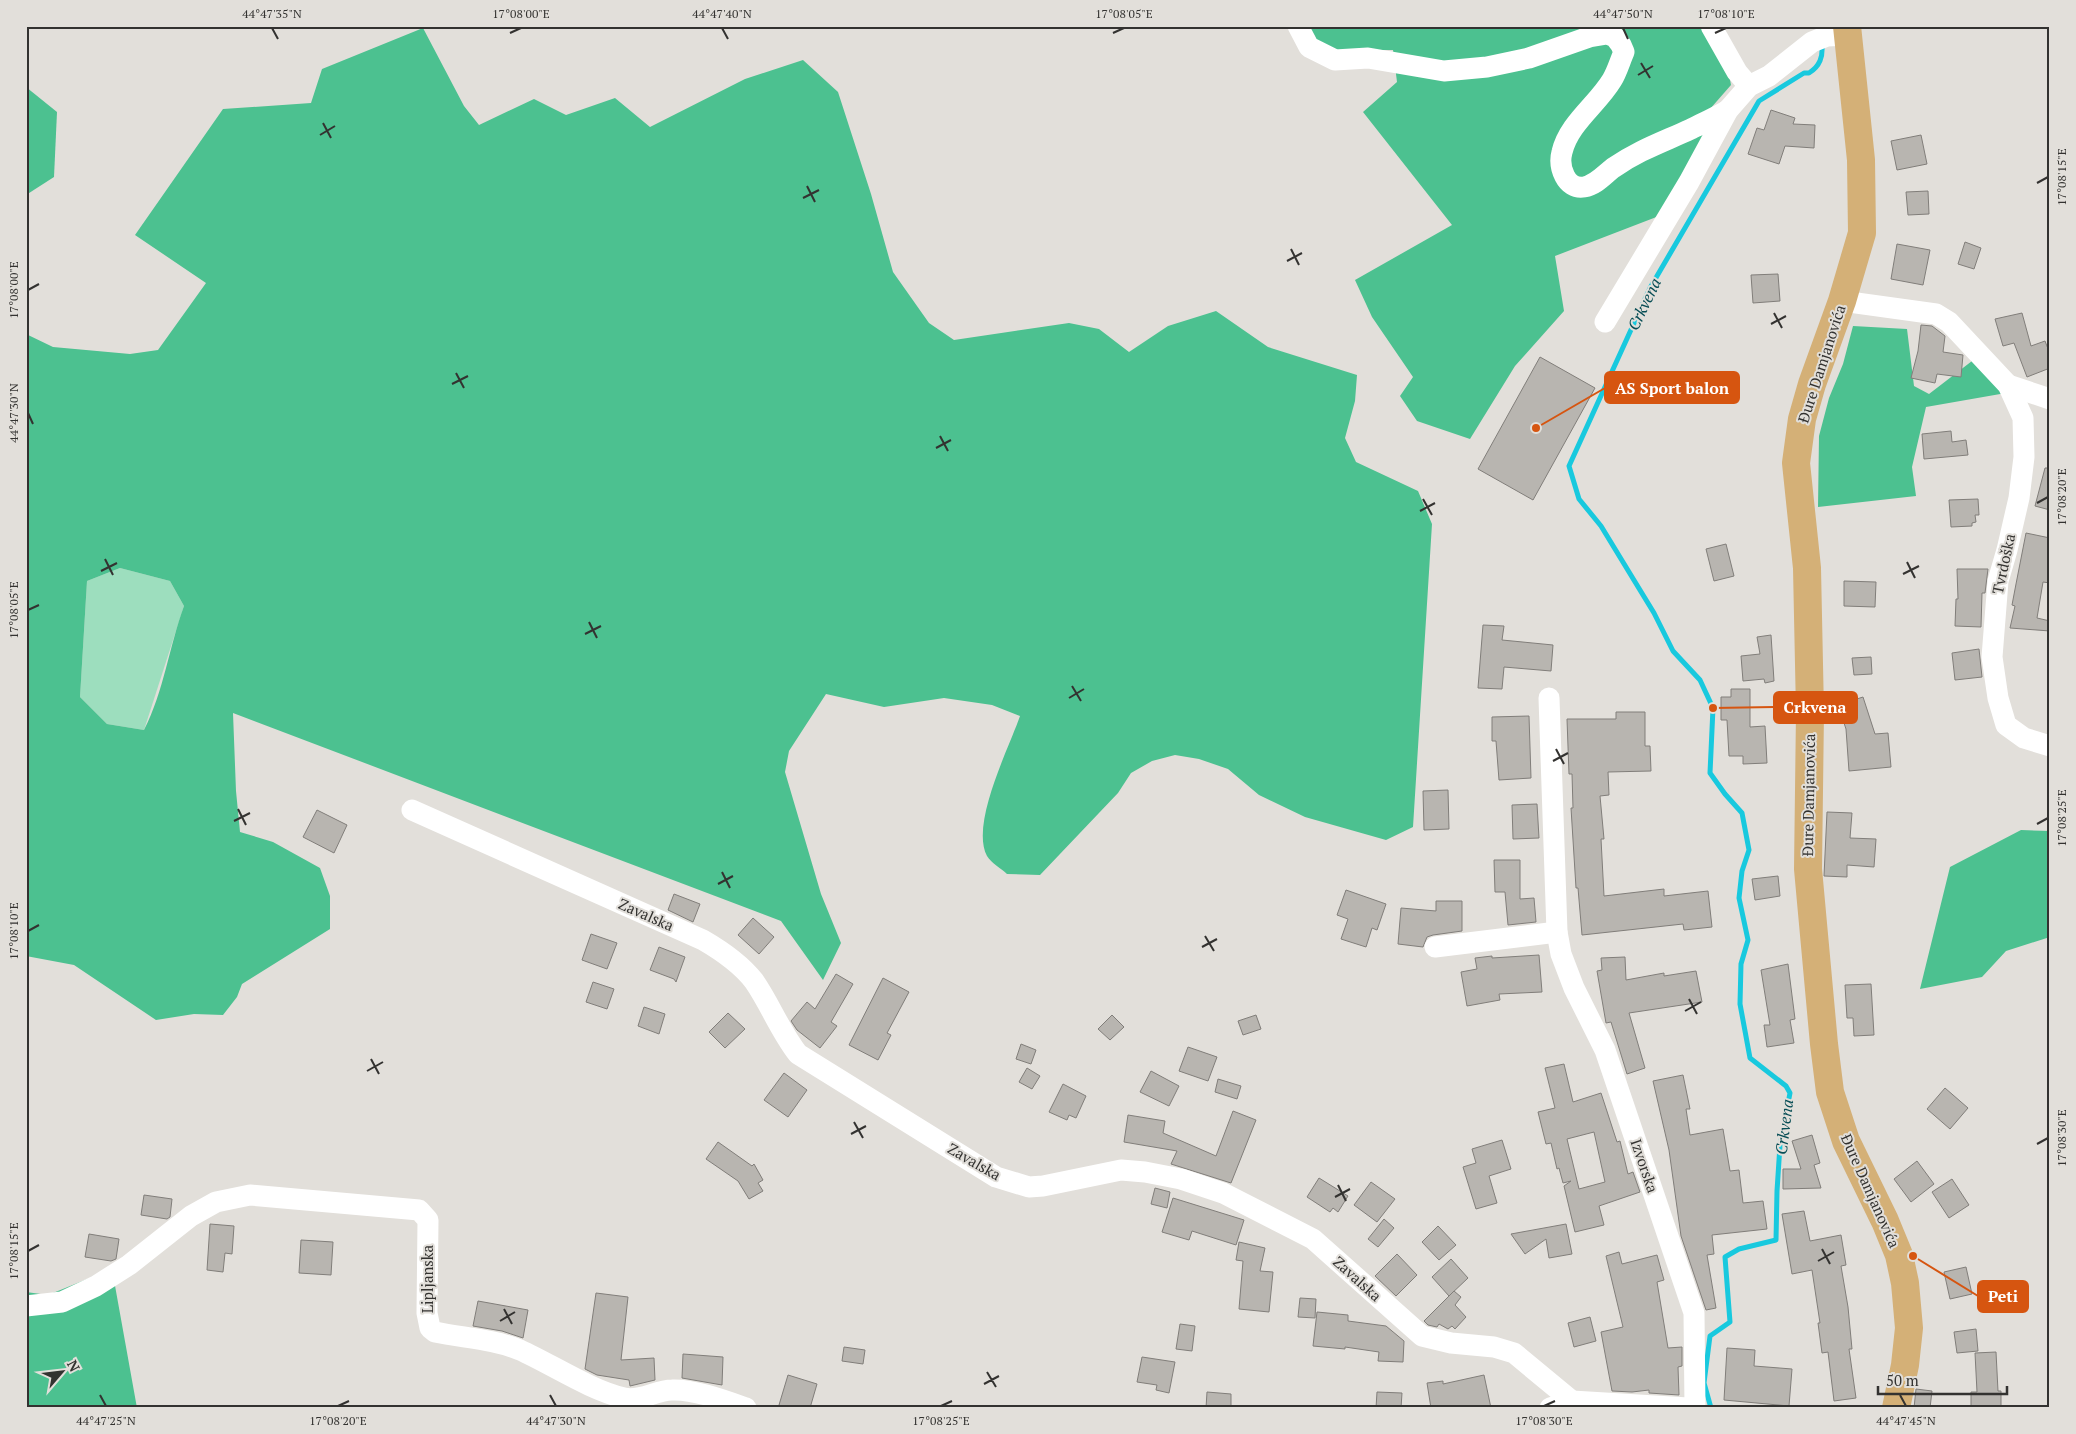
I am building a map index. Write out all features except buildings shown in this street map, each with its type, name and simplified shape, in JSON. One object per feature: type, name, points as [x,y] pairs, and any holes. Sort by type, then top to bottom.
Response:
[{"type":"main road","name":"Đure Damjanovića","points":[[1835,34],[1861,160],[1862,233],[1842,301],[1812,384],[1802,419],[1796,463],[1807,568],[1810,712],[1808,869],[1830,1092],[1846,1141],[1899,1254],[1905,1284],[1909,1328],[1905,1365],[1896,1408]]},
{"type":"street","points":[[1298,26],[1309,47],[1335,60],[1368,58],[1444,71],[1487,67],[1529,58],[1589,37],[1607,34],[1615,37],[1622,45],[1624,52],[1612,80],[1572,131],[1562,152],[1561,167],[1566,180],[1574,186],[1585,187],[1598,181],[1642,149],[1690,130],[1728,110]]},
{"type":"street","points":[[1711,26],[1737,72],[1749,86]]},
{"type":"street","points":[[1605,322],[1689,182],[1728,110],[1749,86],[1770,76],[1802,48],[1835,34]]},
{"type":"street","name":"Tvrdoška","points":[[1842,301],[1936,314],[1948,322],[2008,385],[2023,418],[2024,458],[2019,498],[1998,581],[1992,657],[1998,698],[2006,725],[2024,738],[2050,746]]},
{"type":"street","name":"Tvrdoška","points":[[2008,385],[2050,400]]},
{"type":"street","name":"Izvorska","points":[[1549,698],[1557,932],[1561,954],[1574,988],[1605,1050],[1694,1313],[1695,1408]]},
{"type":"street","name":"Zavalska","points":[[412,810],[703,940],[728,954],[754,981],[784,1037],[798,1054],[996,1177],[1029,1187],[1043,1186],[1121,1170],[1145,1172],[1181,1179],[1223,1193],[1313,1239],[1422,1336],[1452,1343],[1514,1352],[1572,1405]]},
{"type":"street","points":[[1435,947],[1557,932]]},
{"type":"street","name":"Lipljanska","points":[[26,1306],[62,1302],[96,1286],[130,1265],[191,1216],[216,1202],[250,1196],[418,1210],[428,1220],[427,1313],[430,1328],[435,1332],[499,1342],[520,1350],[608,1393],[626,1399],[672,1390],[708,1396],[746,1408]]},
{"type":"street","points":[[1550,1408],[1572,1405],[1688,1408]]},
{"type":"green space","points":[[1307,26],[1706,26],[1727,63],[1731,85],[1710,109],[1714,128],[1659,216],[1555,256],[1564,311],[1515,366],[1470,439],[1417,421],[1400,396],[1413,377],[1372,317],[1355,280],[1452,225],[1363,112],[1397,82],[1393,50],[1335,50],[1313,38]]},
{"type":"green space","points":[[423,28],[464,106],[479,125],[534,99],[566,115],[615,98],[650,127],[745,79],[803,60],[838,92],[871,194],[893,272],[929,323],[954,340],[1069,323],[1099,329],[1129,352],[1168,326],[1216,311],[1268,347],[1357,375],[1355,401],[1345,438],[1356,462],[1418,491],[1432,524],[1413,827],[1386,840],[1305,817],[1259,795],[1228,769],[1199,759],[1175,755],[1152,761],[1131,773],[1118,793],[1040,875],[1007,874],[987,856],[983,842],[983,825],[993,786],[1020,716],[992,705],[944,698],[884,707],[826,694],[789,751],[785,772],[821,894],[841,943],[823,980],[781,921],[233,713],[236,791],[240,832],[273,842],[320,868],[330,896],[330,929],[242,984],[237,997],[223,1015],[194,1014],[156,1020],[74,965],[26,956],[26,334],[53,347],[130,354],[158,350],[206,283],[135,235],[223,109],[311,103],[322,69]],"holes":[[[120,568],[170,581],[184,606],[151,715],[144,730],[107,724],[80,697],[87,581]]]},
{"type":"green space","points":[[26,87],[57,112],[54,177],[26,195]]},
{"type":"green space","points":[[1853,326],[1907,329],[1914,386],[1929,394],[1972,361],[2006,393],[1926,407],[1912,467],[1916,496],[1818,507],[1819,436],[1829,398],[1843,364]]},
{"type":"green space","points":[[120,568],[170,581],[184,606],[144,730],[107,724],[80,697],[87,581]]},
{"type":"green space","points":[[2021,830],[2050,831],[2050,937],[2006,951],[1982,977],[1920,989],[1950,867]]},
{"type":"green space","points":[[112,1269],[137,1408],[26,1408],[26,1292],[48,1295]]},
{"type":"waterway","name":"Crkvena","points":[[1711,1408],[1704,1383],[1710,1336],[1730,1322],[1725,1257],[1739,1249],[1776,1240],[1780,1145],[1790,1093],[1786,1086],[1750,1058],[1740,1004],[1741,964],[1748,940],[1739,898],[1742,871],[1749,850],[1742,813],[1710,773],[1713,708],[1700,680],[1673,651],[1654,613],[1601,526],[1579,499],[1569,466],[1650,288],[1759,101],[1804,73],[1809,73],[1813,70],[1820,61],[1822,44]]},
{"type":"place","name":"AS Sport balon","points":[[1536,428]]},
{"type":"place","name":"Crkvena","points":[[1713,708]]},
{"type":"place","name":"Peti","points":[[1913,1256]]}]
